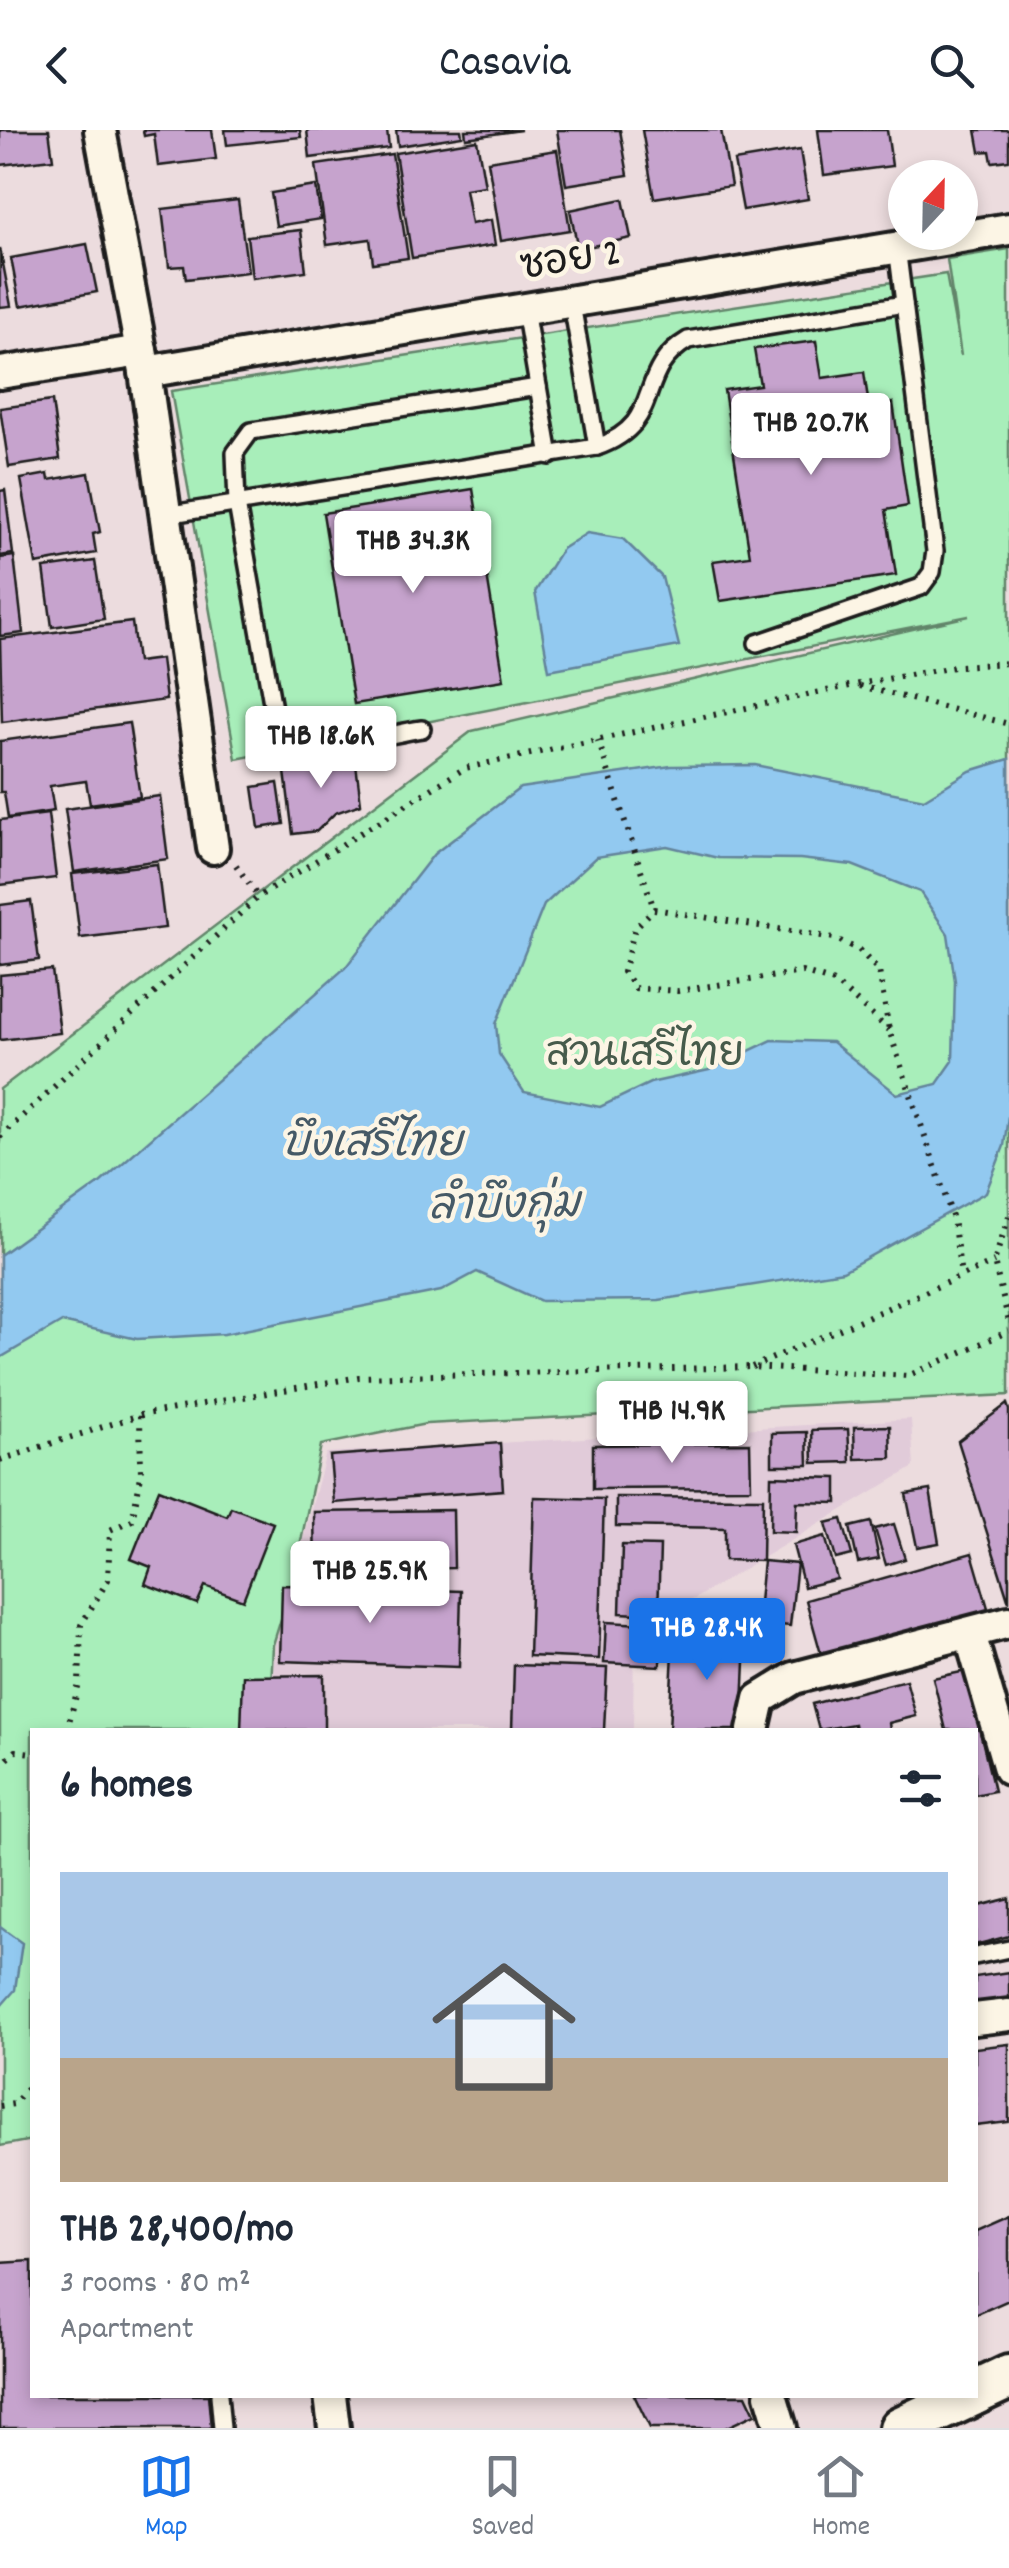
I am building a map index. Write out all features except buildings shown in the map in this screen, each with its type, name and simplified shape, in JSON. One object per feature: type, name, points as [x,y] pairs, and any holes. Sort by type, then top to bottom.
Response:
[{"type":"main road","points":[[978,2392],[1009,2377]]},
{"type":"main road","points":[[902,2428],[965,2398]]},
{"type":"street","points":[[100,130],[143,361],[213,848]]},
{"type":"street","name":"ซอย 2","points":[[978,234],[1009,229]]},
{"type":"street","name":"ซอย 2","points":[[0,373],[143,361],[572,304],[888,250]]},
{"type":"street","points":[[754,1728],[760,1700],[794,1678],[1009,1622]]},
{"type":"street","points":[[970,1634],[1009,1769]]},
{"type":"street","points":[[978,2019],[1009,2015]]},
{"type":"street","points":[[330,2398],[334,2428]]},
{"type":"street","points":[[772,2398],[780,2428]]},
{"type":"lane","points":[[757,643],[920,587],[932,572],[935,551],[897,250]]},
{"type":"lane","points":[[572,304],[597,447]]},
{"type":"lane","points":[[165,515],[597,447],[624,437],[639,420],[665,354],[688,340],[904,304]]},
{"type":"lane","points":[[524,310],[550,456]]},
{"type":"lane","points":[[422,729],[303,744],[285,735],[275,720],[237,504],[234,453],[251,432],[538,387]]},
{"type":"lane","points":[[978,1955],[1009,1949]]},
{"type":"lane","points":[[219,2398],[222,2428]]},
{"type":"path","points":[[0,1137],[258,897],[465,768],[854,685],[958,666],[1009,663]]},
{"type":"path","points":[[854,685],[1009,724]]},
{"type":"path","points":[[598,740],[654,909]]},
{"type":"path","points":[[654,909],[834,938],[859,950],[879,971],[888,1030],[952,1219],[961,1274]]},
{"type":"path","points":[[654,909],[634,928],[623,972],[635,988],[678,991],[802,972],[834,982],[888,1030]]},
{"type":"path","points":[[1009,1216],[994,1262],[1009,1322]]},
{"type":"path","points":[[751,1368],[994,1262]]},
{"type":"path","points":[[0,1460],[140,1415],[359,1377],[751,1368],[908,1376],[1009,1331]]},
{"type":"path","points":[[68,1728],[79,1684],[81,1625],[108,1580],[110,1530],[132,1520],[141,1476],[140,1415]]},
{"type":"path","points":[[0,1766],[16,1751],[30,1753]]},
{"type":"path","points":[[0,2106],[14,2104],[30,2085]]},
{"type":"shaded area","points":[[911,1419],[914,1467],[634,1635],[633,1728],[270,1728],[275,1644],[326,1453]]},
{"type":"green space","name":"สวนเสรีไทย","points":[[1009,249],[1009,1395],[426,1424],[321,1445],[293,1580],[273,1645],[269,1728],[30,1728],[30,2140],[0,2146],[0,1089],[472,731],[969,616],[236,759],[171,391],[946,274],[961,356],[947,259]]},
{"type":"water","points":[[587,533],[623,539],[662,577],[679,646],[549,670],[535,592],[562,549]]},
{"type":"water","name":"บึงเสรีไทย","points":[[1009,759],[1009,1109],[1004,1146],[986,1192],[843,1271],[659,1300],[541,1301],[477,1272],[441,1291],[224,1334],[137,1339],[62,1322],[0,1358],[0,1255],[100,1183],[345,968],[434,854],[520,788],[671,766],[755,765],[924,799],[970,771]],"holes":[[[667,846],[718,858],[800,859],[852,865],[920,892],[948,934],[955,981],[953,1061],[937,1084],[897,1094],[832,1042],[772,1040],[709,1070],[650,1083],[600,1107],[524,1092],[499,1054],[496,1024],[544,905],[596,857]]]},
{"type":"water","points":[[0,1927],[22,1943],[15,1990],[0,2007]]},
{"type":"water label","name":"ลำบึงกุ่ม","points":[[504,1209]]}]
